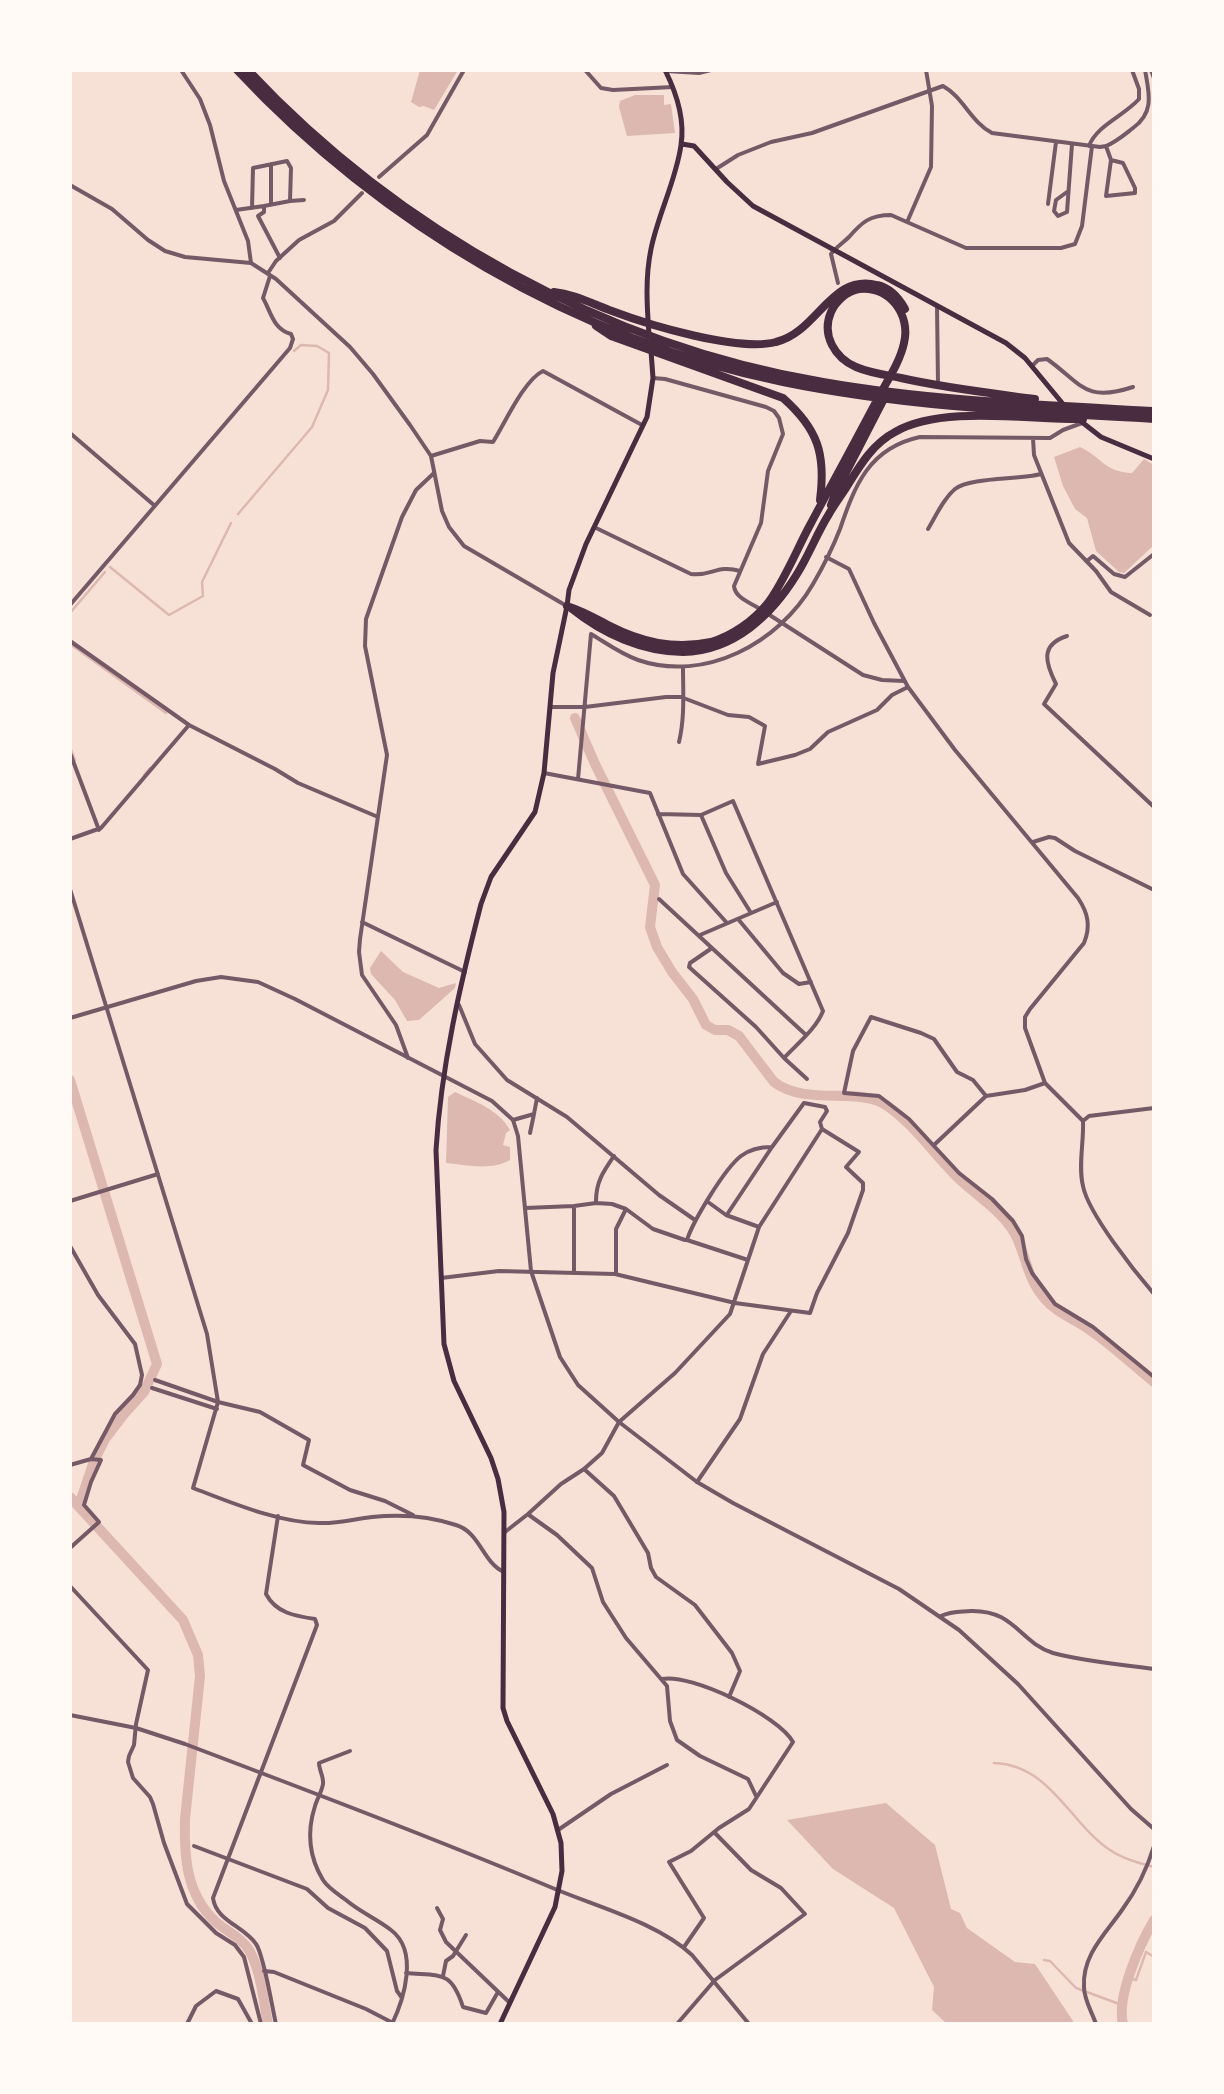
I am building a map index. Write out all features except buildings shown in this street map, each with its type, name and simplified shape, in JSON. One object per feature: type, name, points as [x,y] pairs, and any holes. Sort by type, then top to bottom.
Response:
[{"type":"highway","points":[[237,70],[290,125],[396,209],[486,267],[580,315],[638,339],[721,367],[850,394],[1084,419],[1154,415]]},
{"type":"highway","points":[[248,70],[326,146],[464,245],[638,339],[783,398],[802,415],[820,449],[818,509]]},
{"type":"highway","points":[[548,292],[568,293],[665,327],[728,342],[761,345],[793,336],[830,299],[854,284],[872,284],[895,294],[909,320],[908,346],[798,574],[736,638],[691,652],[652,650],[582,617],[568,606]]},
{"type":"highway","points":[[894,372],[905,342],[900,308],[876,291],[858,289],[843,296],[832,308],[827,332],[833,348],[857,368],[1052,405]]},
{"type":"highway","points":[[663,348],[820,382],[941,398],[1154,415]]},
{"type":"highway","points":[[773,602],[818,509],[875,410]]},
{"type":"highway","points":[[828,514],[876,444],[911,424],[945,418],[1066,416]]},
{"type":"main road","points":[[500,2024],[555,1907],[562,1871],[553,1814],[503,1708],[504,1512],[498,1479],[448,1366],[436,1150],[443,1075],[476,920],[498,866],[536,812],[544,773],[553,673],[568,590],[651,404],[647,292],[650,255],[682,144],[674,87],[666,71]]},
{"type":"main road","points":[[682,144],[694,146],[753,206],[1006,342],[1062,403],[1100,437],[1154,459]]},
{"type":"street","points":[[182,70],[210,124],[224,181],[248,241],[251,263]]},
{"type":"street","points":[[379,177],[427,135],[464,70]]},
{"type":"street","points":[[585,70],[601,88],[674,87]]},
{"type":"street","points":[[666,71],[711,70]]},
{"type":"street","points":[[907,222],[931,168],[926,70]]},
{"type":"street","points":[[838,283],[833,250],[859,224],[878,214],[891,214],[971,249],[1068,248],[1078,239],[1082,226],[1094,136],[1139,99],[1132,70]]},
{"type":"street","points":[[716,169],[771,142],[812,134],[938,86],[946,88],[979,125],[992,132],[1106,146],[1140,124],[1146,115],[1150,105],[1148,70]]},
{"type":"street","points":[[1148,70],[1154,78]]},
{"type":"street","points":[[1048,204],[1056,142]]},
{"type":"street","points":[[1067,192],[1056,200],[1054,211],[1058,216],[1067,212],[1072,144]]},
{"type":"street","points":[[1106,146],[1111,160],[1106,196],[1133,194],[1136,188],[1124,163],[1111,160]]},
{"type":"street","points":[[252,208],[254,167],[288,161],[290,201]]},
{"type":"street","points":[[272,164],[267,205],[258,216],[280,258]]},
{"type":"street","points":[[70,184],[112,208],[165,251],[184,257],[251,263],[269,274],[362,360],[431,456],[442,511],[464,546],[568,606]]},
{"type":"street","points":[[70,605],[290,348],[291,334],[274,322],[262,298],[269,274],[304,236],[337,218],[362,194]]},
{"type":"street","points":[[236,210],[304,200]]},
{"type":"street","points":[[937,306],[938,384]]},
{"type":"street","points":[[1032,366],[1038,360],[1047,360],[1074,383],[1096,392],[1119,392],[1133,387]]},
{"type":"street","points":[[431,456],[480,441],[493,442],[524,388],[534,375],[542,372],[644,426]]},
{"type":"street","points":[[653,378],[766,408],[774,411],[782,423],[782,434],[768,472],[760,523],[734,592],[863,675],[906,684]]},
{"type":"street","points":[[578,779],[591,634],[638,660],[663,666],[683,667],[726,658],[754,644],[806,594],[838,534],[850,498],[872,463],[888,449],[920,438],[1052,438],[1084,419]]},
{"type":"street","points":[[942,426],[942,437]]},
{"type":"street","points":[[70,433],[156,506]]},
{"type":"street","points":[[1032,438],[1033,452],[1070,543],[1111,592],[1150,616]]},
{"type":"street","points":[[408,1058],[396,1025],[362,975],[359,952],[387,755],[364,646],[366,619],[402,517],[416,490],[435,472]]},
{"type":"street","points":[[928,529],[948,497],[961,485],[1041,474]]},
{"type":"street","points":[[594,527],[690,574],[724,567],[740,571]]},
{"type":"street","points":[[1086,562],[1093,556],[1122,577],[1152,557],[1154,564]]},
{"type":"street","points":[[826,558],[848,569],[906,684],[954,750],[1084,906],[1089,924],[1084,943],[1025,1017],[1025,1028],[1045,1083],[1083,1121],[1081,1178],[1086,1198],[1154,1294]]},
{"type":"street","points":[[1067,636],[1048,652],[1056,684],[1044,704],[1154,806]]},
{"type":"street","points":[[70,640],[189,726],[290,779],[378,818]]},
{"type":"street","points":[[680,742],[683,667]]},
{"type":"street","points":[[550,707],[681,697],[728,714],[749,717],[765,726],[758,764],[810,749],[828,732],[877,710],[906,684]]},
{"type":"street","points":[[70,839],[99,830],[189,726]]},
{"type":"street","points":[[70,753],[99,830]]},
{"type":"street","points":[[544,773],[650,793],[682,874],[727,923]]},
{"type":"street","points":[[658,814],[701,815],[734,801],[824,1012],[784,1058]]},
{"type":"street","points":[[701,815],[726,873],[751,912]]},
{"type":"street","points":[[1032,842],[1056,838],[1154,890]]},
{"type":"street","points":[[70,889],[207,1334],[218,1405],[192,1488],[278,1516],[318,1524],[413,1515]]},
{"type":"street","points":[[660,899],[806,1035]]},
{"type":"street","points":[[700,935],[777,902]]},
{"type":"street","points":[[738,919],[783,973],[799,984],[811,982]]},
{"type":"street","points":[[362,922],[465,972]]},
{"type":"street","points":[[712,948],[690,962],[689,967],[807,1079]]},
{"type":"street","points":[[70,1018],[196,981],[240,979],[274,988],[492,1101],[513,1120],[519,1143],[531,1271],[560,1358],[578,1386],[697,1482],[888,1582],[941,1616],[1002,1668],[1048,1714],[1120,1798],[1154,1829]]},
{"type":"street","points":[[458,1003],[475,1044],[507,1080],[566,1117],[695,1220]]},
{"type":"street","points":[[986,1096],[973,1080],[957,1072],[934,1039],[870,1017],[852,1051],[844,1094],[874,1095],[909,1119],[1013,1221],[1022,1236],[1032,1274],[1055,1304],[1092,1327],[1154,1377]]},
{"type":"street","points":[[934,1145],[986,1096],[1045,1083]]},
{"type":"street","points":[[530,1133],[537,1098]]},
{"type":"street","points":[[441,1278],[499,1271],[616,1274],[735,1303],[810,1313],[848,1234],[864,1186],[846,1167],[858,1152],[822,1129],[820,1122],[827,1109],[823,1105],[804,1104],[726,1215]]},
{"type":"street","points":[[1083,1121],[1089,1116],[1154,1108]]},
{"type":"street","points":[[513,1120],[534,1114]]},
{"type":"street","points":[[505,1532],[602,1453],[619,1422],[675,1373],[730,1314],[759,1227],[822,1129]]},
{"type":"street","points":[[687,1240],[695,1220],[737,1158],[748,1151],[772,1146]]},
{"type":"street","points":[[596,1202],[596,1185],[614,1156]]},
{"type":"street","points":[[70,1201],[158,1174]]},
{"type":"street","points":[[708,1202],[726,1215],[759,1227]]},
{"type":"street","points":[[525,1208],[612,1204],[626,1209],[653,1229],[748,1260]]},
{"type":"street","points":[[574,1206],[574,1273]]},
{"type":"street","points":[[616,1274],[616,1229],[626,1209]]},
{"type":"street","points":[[70,1246],[98,1295],[135,1344],[142,1375],[134,1395],[115,1414],[92,1458]]},
{"type":"street","points":[[697,1482],[740,1418],[763,1354],[791,1311]]},
{"type":"street","points":[[155,1380],[218,1405]]},
{"type":"street","points":[[152,1388],[268,1415],[309,1440],[304,1465],[350,1490],[413,1515],[464,1528],[496,1568],[504,1572]]},
{"type":"street","points":[[70,1465],[92,1458],[101,1460],[84,1505],[99,1522],[70,1548]]},
{"type":"street","points":[[584,1469],[614,1496],[648,1553],[656,1577],[692,1602],[732,1653],[740,1672],[728,1698]]},
{"type":"street","points":[[528,1514],[590,1565],[603,1602],[626,1638],[667,1686],[670,1721],[677,1740],[700,1756],[740,1773],[748,1779],[756,1796]]},
{"type":"street","points":[[276,2024],[257,1945],[214,1907],[214,1892],[317,1625],[315,1619],[276,1607],[266,1594],[278,1516]]},
{"type":"street","points":[[70,1586],[148,1670],[128,1762],[133,1778],[150,1797],[187,1904],[244,1957],[261,2024]]},
{"type":"street","points":[[941,1616],[948,1612],[996,1614],[1048,1651],[1154,1669]]},
{"type":"street","points":[[662,1679],[684,1680],[728,1698],[777,1725],[793,1742],[749,1810],[669,1862],[704,1918],[684,1947]]},
{"type":"street","points":[[70,1714],[136,1728],[190,1746],[490,1862],[657,1932],[684,1947],[748,2024]]},
{"type":"street","points":[[264,1971],[366,2009],[392,2024],[406,1973],[396,1935],[360,1912],[324,1881],[309,1836],[324,1783],[319,1762],[350,1751]]},
{"type":"street","points":[[558,1830],[611,1794],[667,1765]]},
{"type":"street","points":[[677,2024],[715,1980],[806,1914],[781,1888],[752,1870],[714,1832]]},
{"type":"street","points":[[194,1846],[307,1888],[328,1908],[365,1928],[387,1952],[402,1998]]},
{"type":"street","points":[[1096,2024],[1083,1985],[1089,1960],[1098,1939],[1122,1911],[1142,1878],[1154,1846]]},
{"type":"street","points":[[437,1908],[443,1919],[442,1937],[510,2003]]},
{"type":"street","points":[[443,1976],[446,1962],[466,1935]]},
{"type":"street","points":[[406,1973],[443,1976],[457,1988],[464,2007],[486,2013],[498,1992]]},
{"type":"street","points":[[187,2024],[196,2006],[216,1991],[238,1999],[252,2024]]},
{"type":"shaded area","points":[[420,70],[458,70],[434,110],[411,102]]},
{"type":"shaded area","points":[[635,95],[664,95],[664,105],[671,104],[675,133],[627,136],[620,101]]},
{"type":"shaded area","points":[[1080,447],[1123,472],[1132,473],[1144,459],[1154,465],[1154,545],[1124,573],[1096,551],[1087,518],[1075,509],[1063,486],[1054,457]]},
{"type":"shaded area","points":[[381,951],[403,972],[439,988],[456,983],[455,988],[419,1020],[407,1021],[395,1000],[371,974],[370,968]]},
{"type":"shaded area","points":[[455,1092],[486,1107],[505,1123],[510,1130],[503,1145],[510,1147],[510,1160],[487,1166],[446,1163],[448,1097]]},
{"type":"shaded area","points":[[886,1803],[935,1845],[951,1909],[960,1913],[967,1928],[1015,1962],[1035,1964],[1075,2024],[947,2024],[932,2010],[934,1987],[894,1908],[833,1869],[787,1820]]},
{"type":"waterway","points":[[238,514],[312,427],[328,390],[329,353],[317,346],[301,345],[294,351]]},
{"type":"waterway","points":[[110,567],[169,615],[203,596],[202,582],[231,523]]},
{"type":"waterway","points":[[70,613],[105,572]]},
{"type":"waterway","points":[[70,644],[166,713]]},
{"type":"waterway","points":[[575,718],[655,885],[650,927],[657,947],[706,1025],[739,1036],[774,1082],[787,1089],[861,1097],[886,1105],[1006,1221],[1017,1237],[1033,1281],[1049,1304],[1088,1328],[1154,1382]]},
{"type":"waterway","points":[[70,747],[75,760]]},
{"type":"waterway","points":[[144,775],[150,768]]},
{"type":"waterway","points":[[70,1080],[157,1364],[144,1392],[105,1439],[79,1505]]},
{"type":"waterway","points":[[70,1497],[183,1620],[198,1655],[200,1676],[185,1819],[189,1874],[206,1911],[244,1943],[252,1955],[268,2024]]},
{"type":"waterway","points":[[994,1763],[1031,1774],[1110,1850],[1154,1867]]},
{"type":"waterway","points":[[1123,2024],[1126,1986],[1154,1920]]},
{"type":"waterway","points":[[1130,1978],[1136,1980],[1146,1952],[1154,1957]]},
{"type":"waterway","points":[[1044,1960],[1050,1961],[1076,1988],[1122,2005]]}]
